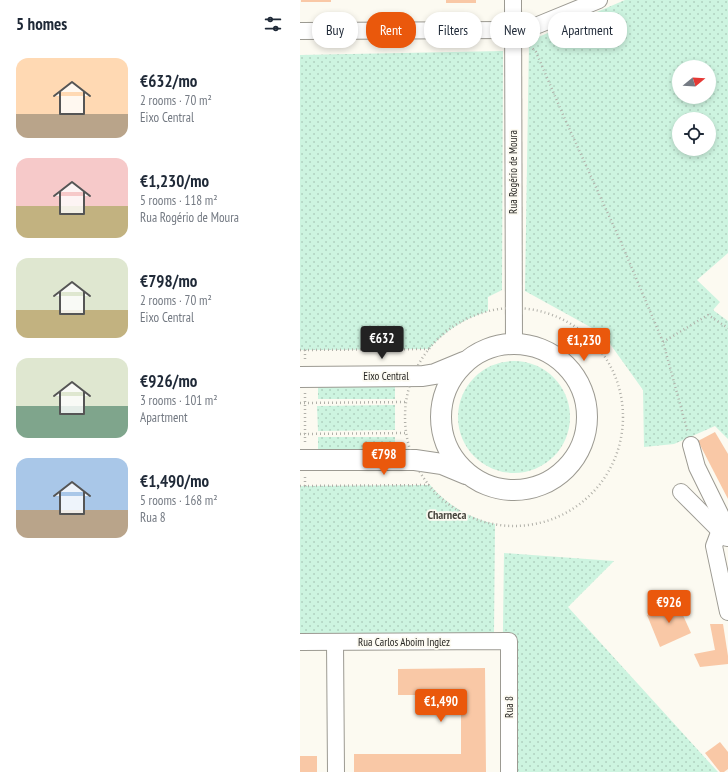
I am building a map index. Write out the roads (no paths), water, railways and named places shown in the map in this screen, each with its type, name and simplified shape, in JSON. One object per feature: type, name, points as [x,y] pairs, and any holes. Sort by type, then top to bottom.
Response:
[{"type":"main road","points":[[303,460],[415,460],[442,464],[490,486],[511,490],[521,490],[542,485],[551,481],[567,468],[579,451],[587,426],[587,410],[582,390],[572,372],[565,364],[548,352],[528,345],[514,344],[487,349],[469,360],[455,374],[449,384],[442,403],[442,429],[446,444],[457,462],[472,477]]},
{"type":"main road","name":"Eixo Central","points":[[302,377],[414,376],[435,374],[469,360]]},
{"type":"street","name":"Rua Rogério de Moura","points":[[513,0],[513,12]]},
{"type":"street","points":[[540,24],[599,0]]},
{"type":"street","points":[[300,31],[490,30]]},
{"type":"street","name":"Rua Rogério de Moura","points":[[513,48],[514,344]]},
{"type":"street","points":[[691,444],[697,467],[725,533]]},
{"type":"street","points":[[681,492],[725,533]]},
{"type":"street","points":[[725,533],[714,546],[728,612]]},
{"type":"street","name":"Rua Carlos Aboim Inglez","points":[[300,642],[509,641]]},
{"type":"street","name":"Rua 8","points":[[509,641],[509,772]]},
{"type":"street","points":[[335,642],[336,772]]},
{"type":"district","name":"Charneca","points":[[447,515]]}]
